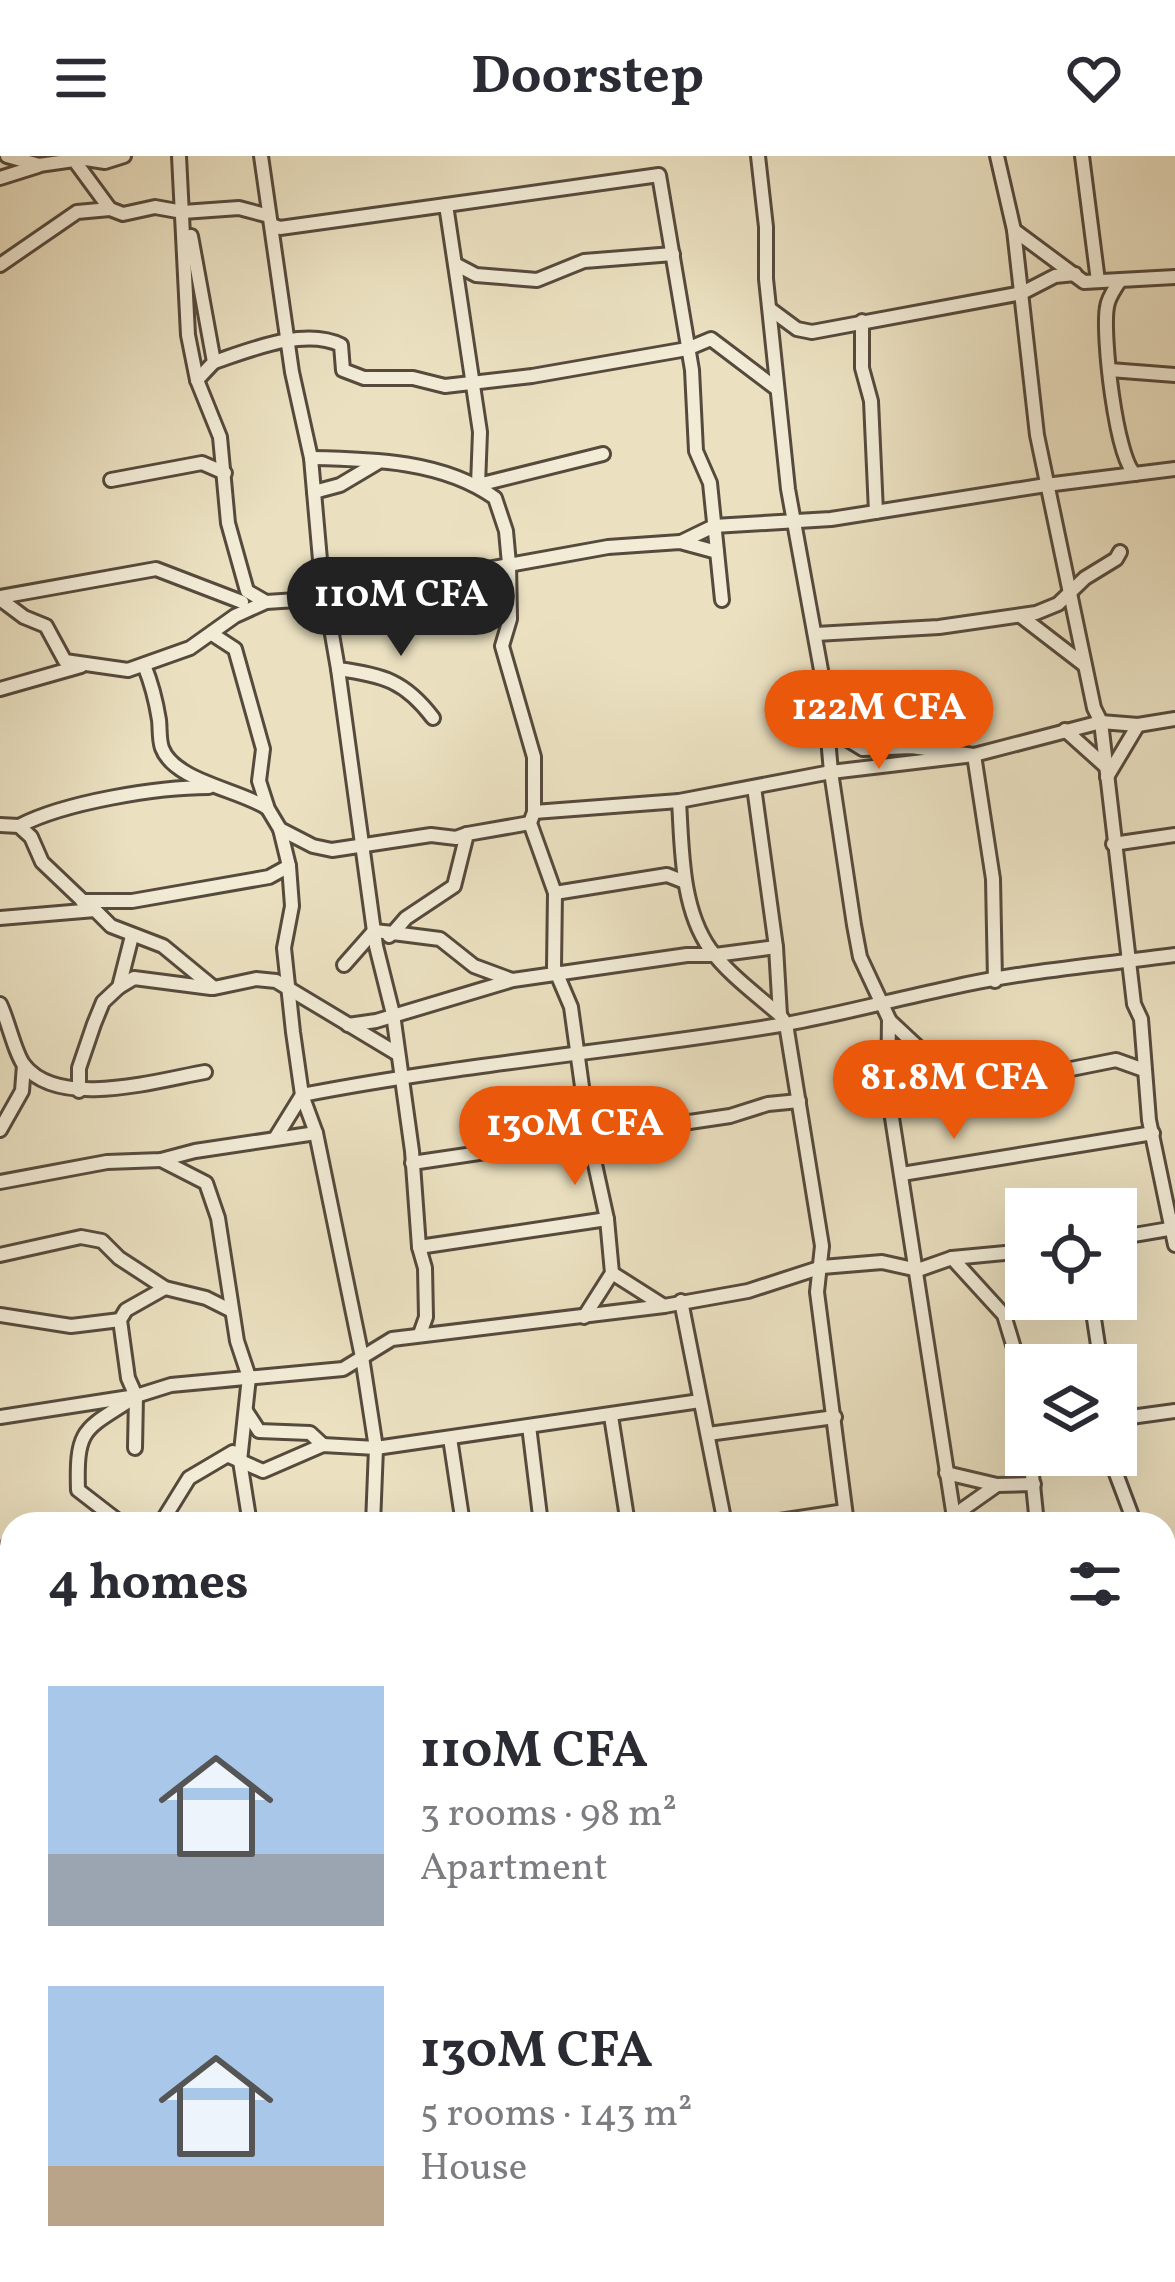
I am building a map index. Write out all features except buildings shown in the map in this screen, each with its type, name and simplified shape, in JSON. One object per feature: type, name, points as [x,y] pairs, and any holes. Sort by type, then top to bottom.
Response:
[{"type":"street","points":[[7,156],[39,166]]},
{"type":"street","points":[[0,178],[74,158],[105,162],[124,156]]},
{"type":"street","points":[[179,156],[188,335],[197,380],[220,437],[242,603],[232,636],[263,749],[259,781],[289,866],[292,906],[284,948],[288,992],[302,1095],[316,1133],[362,1357],[376,1448],[373,1512]]},
{"type":"street","points":[[261,156],[288,342],[311,458],[321,572],[376,946],[402,1076],[425,1268],[421,1334]]},
{"type":"street","points":[[758,156],[788,489],[816,634],[831,772],[860,956],[889,1019],[951,1078]]},
{"type":"street","points":[[997,156],[1014,230],[1031,398],[1046,485],[1100,722],[1134,1004],[1141,1019],[1153,1133],[1175,1245]]},
{"type":"street","points":[[1082,156],[1086,279]]},
{"type":"street","points":[[74,158],[110,208],[123,214],[155,207],[183,212],[239,208],[280,228],[659,175],[687,349],[696,451],[710,483],[722,600]]},
{"type":"street","points":[[446,205],[480,432],[478,485]]},
{"type":"street","points":[[0,266],[77,212],[110,208]]},
{"type":"street","points":[[183,212],[214,362]]},
{"type":"street","points":[[1014,230],[1086,279],[1107,303]]},
{"type":"street","points":[[455,264],[476,275],[537,280],[584,261],[673,254]]},
{"type":"street","points":[[769,308],[797,329],[812,332],[1022,293],[1055,276],[1119,282],[1175,277]]},
{"type":"street","points":[[1119,282],[1107,303],[1110,370],[1124,461],[1136,475]]},
{"type":"street","points":[[862,321],[876,512]]},
{"type":"street","points":[[197,380],[214,362],[288,342],[330,339],[340,345],[343,370],[364,378],[412,378],[446,386],[687,349],[711,339],[778,389]]},
{"type":"street","points":[[1110,370],[1175,375]]},
{"type":"street","points":[[478,485],[603,454]]},
{"type":"street","points":[[311,458],[407,465],[478,485],[495,498],[506,531],[510,619],[502,646],[534,757],[532,818],[555,893],[556,973],[571,1007],[589,1137],[607,1220],[612,1273],[583,1318]]},
{"type":"street","points":[[111,480],[202,463],[225,473]]},
{"type":"street","points":[[314,492],[340,485],[377,463]]},
{"type":"street","points":[[680,542],[714,526],[876,512],[1175,469]]},
{"type":"street","points":[[0,598],[156,568],[242,603],[266,602],[328,598],[580,550],[680,542],[717,552]]},
{"type":"street","points":[[816,634],[1022,617],[1070,595],[1120,552]]},
{"type":"street","points":[[0,598],[24,617],[46,626],[65,661],[128,670],[190,648],[212,634],[242,603],[266,602]]},
{"type":"street","points":[[1022,617],[1084,664]]},
{"type":"street","points":[[212,634],[236,649]]},
{"type":"street","points":[[0,689],[82,665]]},
{"type":"street","points":[[144,665],[158,711],[162,748],[171,761],[212,787],[253,799],[268,809]]},
{"type":"street","points":[[338,669],[395,682],[415,694],[434,718]]},
{"type":"street","points":[[826,713],[840,735],[863,748],[974,754]]},
{"type":"street","points":[[280,830],[332,850],[431,835],[456,838],[532,818],[679,801],[831,772],[974,754],[1100,722],[1138,725],[1175,719]]},
{"type":"street","points":[[1106,772],[1138,725]]},
{"type":"street","points":[[1065,730],[1106,772]]},
{"type":"street","points":[[974,754],[993,879],[995,981]]},
{"type":"street","points":[[0,825],[19,826],[45,812],[162,787],[212,787]]},
{"type":"street","points":[[754,788],[782,1020],[799,1102],[822,1268],[818,1292],[845,1512]]},
{"type":"street","points":[[679,801],[686,883],[698,928],[715,956],[782,1020]]},
{"type":"street","points":[[19,826],[31,837],[42,862],[111,926],[163,946],[214,988]]},
{"type":"street","points":[[376,946],[406,918],[454,886],[467,834]]},
{"type":"street","points":[[1113,844],[1175,835]]},
{"type":"street","points":[[82,901],[132,901],[269,877],[289,866]]},
{"type":"street","points":[[555,893],[667,875],[686,883]]},
{"type":"street","points":[[0,918],[95,910]]},
{"type":"street","points":[[374,931],[440,939],[474,966],[513,980]]},
{"type":"street","points":[[344,965],[374,931]]},
{"type":"street","points":[[119,987],[132,936]]},
{"type":"street","points":[[347,1025],[513,980],[776,947]]},
{"type":"street","points":[[276,1137],[302,1095],[402,1076],[553,1059],[579,1050],[618,1050],[852,1012],[995,981],[1175,955]]},
{"type":"street","points":[[80,1091],[79,1068],[103,1002],[134,978],[214,988],[264,978],[276,981],[396,1053]]},
{"type":"street","points":[[0,1004],[24,1065],[22,1091],[0,1130]]},
{"type":"street","points":[[889,1019],[888,1093],[952,1512]]},
{"type":"street","points":[[888,1050],[951,1078]]},
{"type":"street","points":[[888,1093],[911,1092],[951,1078],[1071,1069],[1116,1060],[1144,1070]]},
{"type":"street","points":[[24,1065],[45,1079],[80,1091],[205,1072]]},
{"type":"street","points":[[412,1163],[799,1102]]},
{"type":"street","points":[[1,1184],[107,1162],[161,1160],[316,1133]]},
{"type":"street","points":[[902,1174],[1153,1133]]},
{"type":"street","points":[[161,1160],[206,1183],[218,1218],[232,1311],[249,1377],[244,1443],[235,1458],[248,1512]]},
{"type":"street","points":[[419,1247],[607,1220]]},
{"type":"street","points":[[1137,1235],[1174,1228]]},
{"type":"street","points":[[0,1255],[81,1238],[102,1241],[165,1288],[206,1298],[232,1311]]},
{"type":"street","points":[[0,1417],[136,1396],[171,1384],[343,1369],[392,1339],[664,1306],[748,1291],[822,1268],[882,1262],[918,1270],[952,1258],[1005,1253]]},
{"type":"street","points":[[952,1258],[1004,1315],[1014,1344]]},
{"type":"street","points":[[612,1273],[664,1306]]},
{"type":"street","points":[[135,1448],[136,1396],[128,1378],[120,1319],[126,1310],[165,1288]]},
{"type":"street","points":[[681,1301],[723,1512]]},
{"type":"street","points":[[0,1315],[71,1326],[120,1319]]},
{"type":"street","points":[[343,1369],[365,1380]]},
{"type":"street","points":[[104,1512],[78,1490],[77,1448],[84,1432],[136,1396]]},
{"type":"street","points":[[244,1492],[263,1472],[323,1445],[376,1448],[700,1401]]},
{"type":"street","points":[[245,1411],[259,1432],[310,1433],[323,1445]]},
{"type":"street","points":[[1137,1416],[1175,1411]]},
{"type":"street","points":[[611,1416],[630,1512]]},
{"type":"street","points":[[708,1434],[835,1418]]},
{"type":"street","points":[[529,1426],[540,1512]]},
{"type":"street","points":[[450,1438],[461,1512]]},
{"type":"street","points":[[168,1512],[189,1478],[205,1466],[235,1458],[263,1472]]},
{"type":"street","points":[[946,1473],[997,1485],[1034,1484]]},
{"type":"street","points":[[1033,1476],[1036,1512]]},
{"type":"street","points":[[1117,1476],[1130,1512]]},
{"type":"street","points":[[961,1512],[997,1485]]}]
